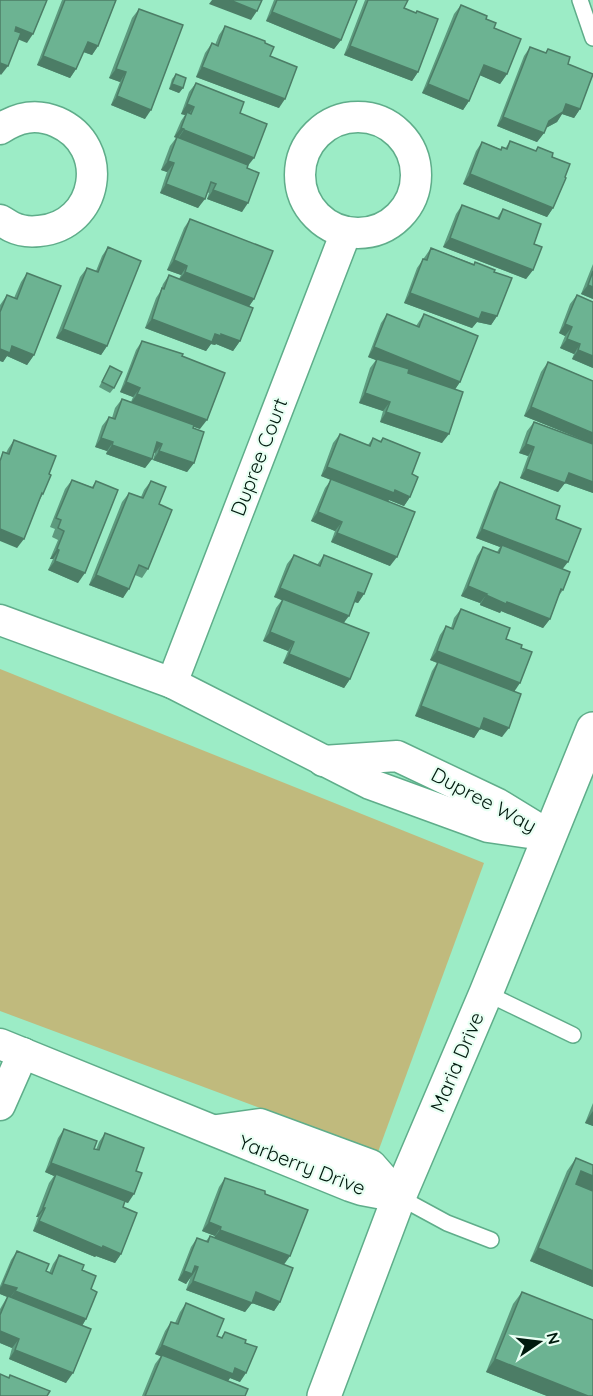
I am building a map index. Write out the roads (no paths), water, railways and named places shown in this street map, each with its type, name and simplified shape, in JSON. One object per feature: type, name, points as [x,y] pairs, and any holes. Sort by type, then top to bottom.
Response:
[{"type":"street","points":[[0,129],[11,121],[30,117],[49,118],[66,126],[80,139],[89,156],[92,174],[89,193],[80,210],[66,223],[49,230],[30,232],[12,227],[0,219]]},
{"type":"street","name":"Dupree Court","points":[[172,682],[346,232]]},
{"type":"street","name":"Dupree Way","points":[[0,620],[172,682],[323,760],[397,756],[498,804],[550,836]]},
{"type":"street","name":"Maria Drive","points":[[324,1396],[399,1197],[486,993],[593,729]]},
{"type":"street","points":[[0,1105],[11,1048]]},
{"type":"street","name":"Yarberry Drive","points":[[11,1048],[214,1131],[260,1124],[371,1165],[399,1197]]},
{"type":"lane","points":[[580,0],[593,38]]},
{"type":"lane","points":[[486,993],[573,1035]]},
{"type":"lane","points":[[399,1197],[447,1223],[491,1240]]}]
